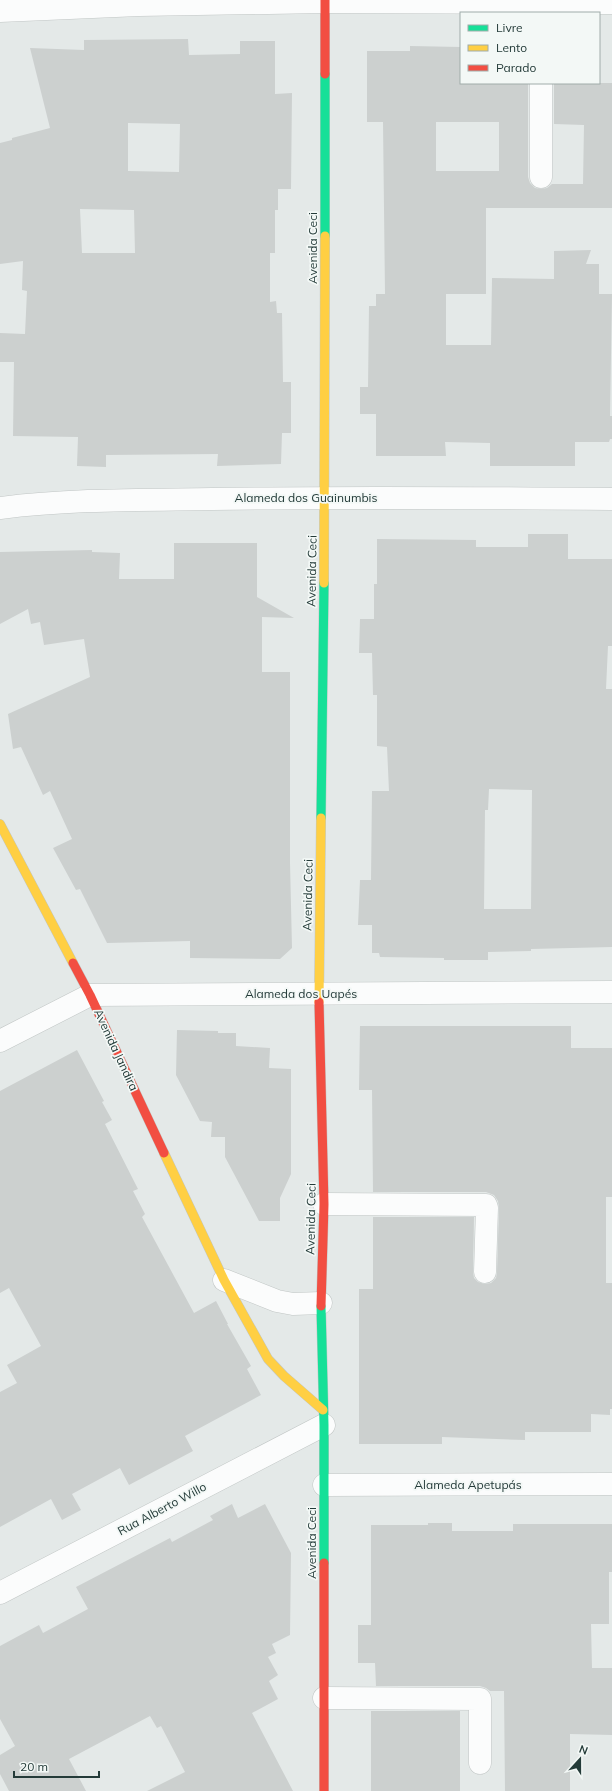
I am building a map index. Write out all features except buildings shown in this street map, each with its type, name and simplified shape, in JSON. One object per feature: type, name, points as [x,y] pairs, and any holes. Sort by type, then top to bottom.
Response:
[{"type":"street","points":[[0,11],[124,5],[326,1],[540,8],[612,3]]},
{"type":"street","name":"Avenida Ceci","points":[[324,1791],[324,1485],[321,1303],[324,1204],[319,994],[325,497],[326,1]]},
{"type":"street","points":[[541,84],[541,177]]},
{"type":"street","name":"Alameda dos Guainumbis","points":[[0,508],[41,503],[92,501],[325,497],[612,499]]},
{"type":"street","name":"Avenida Jandira","points":[[0,824],[90,995],[224,1280],[250,1329],[268,1359],[323,1418]]},
{"type":"street","name":"Alameda dos Uapés","points":[[0,1041],[90,995],[612,992]]},
{"type":"street","points":[[324,1204],[486,1205],[485,1272]]},
{"type":"street","points":[[224,1280],[277,1300],[293,1304],[321,1303]]},
{"type":"street","name":"Rua Alberto Willo","points":[[0,1593],[323,1418]]},
{"type":"street","name":"Alameda Apetupás","points":[[324,1485],[612,1484]]},
{"type":"street","points":[[324,1698],[480,1699],[480,1763]]},
{"type":"traffic: fast","points":[[325,74],[325,236]]},
{"type":"traffic: fast","points":[[321,818],[324,583]]},
{"type":"traffic: fast","points":[[321,1306],[324,1425],[324,1563]]},
{"type":"traffic: slow","points":[[324,583],[325,236]]},
{"type":"traffic: slow","points":[[319,1002],[321,818]]},
{"type":"traffic: slow","points":[[0,824],[73,963]]},
{"type":"traffic: slow","points":[[164,1153],[224,1280],[268,1359],[284,1376],[323,1410]]},
{"type":"traffic: jam","points":[[325,0],[325,74]]},
{"type":"traffic: jam","points":[[73,963],[90,995],[164,1153]]},
{"type":"traffic: jam","points":[[319,1002],[324,1204],[321,1306]]},
{"type":"traffic: jam","points":[[324,1563],[324,1791]]}]
